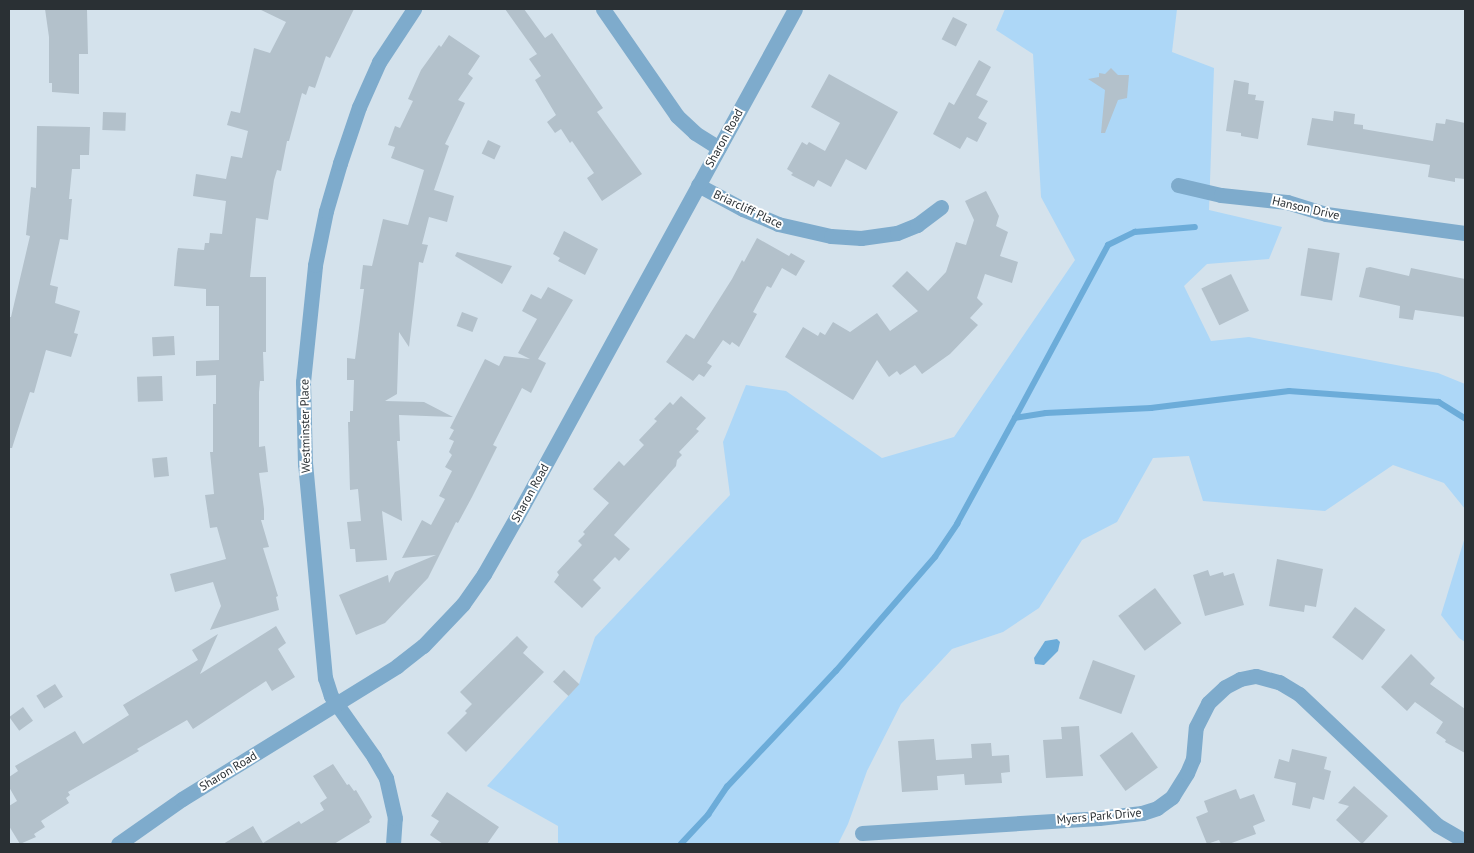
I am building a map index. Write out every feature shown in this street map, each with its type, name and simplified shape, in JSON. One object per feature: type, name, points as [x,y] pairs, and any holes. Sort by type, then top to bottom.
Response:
[{"type":"street","name":"Westminster Place","points":[[393,844],[395,818],[386,778],[374,756],[328,691],[325,678],[305,464],[303,382],[315,265],[326,211],[353,122],[385,50],[414,9]]},
{"type":"street","points":[[603,9],[677,116],[695,133],[719,148]]},
{"type":"street","name":"Sharon Road","points":[[118,844],[182,799],[397,666],[423,646],[450,620],[473,590],[516,518],[795,9]]},
{"type":"street","name":"Briarcliff Place","points":[[698,185],[743,209],[778,224],[831,236],[861,238],[897,233],[917,225],[941,206]]},
{"type":"street","name":"Hanson Drive","points":[[1178,185],[1221,196],[1287,202],[1326,214],[1465,233]]},
{"type":"street","name":"Myers Park Drive","points":[[862,834],[1099,818],[1142,813],[1157,808],[1172,797],[1187,774],[1193,759],[1196,727],[1208,703],[1225,687],[1240,680],[1256,676],[1279,682],[1299,694],[1437,825],[1465,841]]},
{"type":"shaded area","points":[[1005,9],[1177,9],[1172,52],[1214,68],[1209,210],[1282,227],[1269,259],[1207,264],[1184,286],[1211,341],[1249,337],[1438,373],[1465,384],[1465,509],[1444,483],[1393,465],[1325,511],[1203,501],[1189,456],[1153,458],[1117,522],[1082,540],[1039,608],[1003,632],[952,649],[901,704],[867,771],[848,824],[838,844],[558,844],[558,826],[487,786],[579,684],[595,637],[730,495],[723,442],[746,385],[786,391],[882,458],[954,437],[1075,260],[1041,197],[1033,54],[996,30]]},
{"type":"shaded area","points":[[1465,537],[1465,642],[1459,638],[1441,615]]},
{"type":"shaded area","points":[[1057,639],[1060,642],[1058,651],[1044,665],[1035,664],[1034,658],[1045,641]]},
{"type":"building","points":[[45,9],[87,9],[88,54],[79,54],[79,94],[52,92],[52,83],[49,83],[49,37]]},
{"type":"building","points":[[259,9],[354,9],[330,58],[326,56],[315,88],[309,86],[306,95],[302,93],[289,141],[287,141],[281,171],[277,170],[274,180],[268,220],[256,218],[250,277],[266,277],[266,352],[263,352],[264,381],[260,381],[259,392],[259,447],[265,446],[268,472],[259,473],[264,509],[264,520],[261,520],[269,547],[263,548],[278,596],[276,597],[279,610],[210,630],[221,606],[213,582],[175,592],[170,574],[226,559],[217,527],[210,528],[205,495],[214,494],[210,452],[213,452],[213,404],[216,404],[216,375],[196,376],[196,361],[219,360],[219,306],[206,306],[206,289],[174,286],[178,248],[204,250],[205,243],[209,243],[210,233],[222,234],[226,201],[193,196],[196,174],[226,179],[231,156],[242,158],[248,131],[227,125],[231,111],[240,113],[254,48],[270,53],[286,22]]},
{"type":"building","points":[[505,9],[524,9],[545,38],[552,33],[603,108],[597,112],[642,174],[602,201],[587,178],[594,173],[572,141],[570,143],[561,129],[555,133],[547,122],[556,115],[535,80],[541,76],[529,59],[537,54]]},
{"type":"building","points":[[953,17],[967,24],[956,47],[942,39]]},
{"type":"building","points":[[449,35],[480,56],[468,74],[473,78],[458,100],[465,103],[445,144],[449,146],[434,190],[454,196],[447,222],[429,217],[422,244],[428,245],[423,263],[419,262],[409,347],[399,332],[397,394],[385,401],[424,402],[453,417],[399,415],[400,441],[397,441],[402,521],[382,511],[387,560],[356,562],[355,549],[350,549],[347,522],[361,521],[358,489],[350,490],[348,422],[350,422],[350,411],[353,411],[354,380],[347,380],[347,358],[355,359],[364,289],[360,289],[363,265],[372,266],[383,219],[408,225],[424,170],[391,158],[395,147],[388,145],[395,126],[400,128],[413,101],[408,99],[421,70],[439,45],[441,47]]},
{"type":"building","points":[[979,60],[991,67],[976,95],[988,101],[978,118],[987,123],[977,142],[967,137],[960,149],[933,134],[949,102],[954,105]]},
{"type":"building","points":[[1111,68],[1118,75],[1129,75],[1127,98],[1118,100],[1105,133],[1101,133],[1105,90],[1088,79],[1099,77],[1099,73],[1105,74]]},
{"type":"building","points":[[829,74],[898,112],[866,170],[846,159],[831,187],[818,180],[814,187],[791,175],[793,173],[787,169],[802,142],[807,145],[809,142],[825,151],[840,123],[811,107]]},
{"type":"building","points":[[1234,80],[1249,83],[1248,94],[1256,95],[1255,100],[1264,101],[1258,139],[1241,136],[1241,133],[1226,131]]},
{"type":"building","points":[[1334,111],[1355,114],[1354,124],[1363,125],[1363,129],[1433,141],[1436,123],[1445,124],[1446,119],[1465,123],[1465,179],[1455,178],[1455,182],[1428,177],[1430,165],[1307,145],[1312,118],[1333,121]]},
{"type":"building","points":[[103,112],[126,113],[125,131],[102,130]]},
{"type":"building","points":[[37,126],[90,127],[89,155],[80,155],[80,169],[72,169],[69,199],[72,199],[68,240],[60,239],[50,285],[58,287],[55,303],[80,311],[74,333],[78,334],[71,357],[46,350],[34,393],[30,392],[12,448],[9,448],[9,317],[11,317],[30,236],[26,235],[31,187],[36,188]]},
{"type":"building","points":[[488,140],[501,146],[494,160],[482,154]]},
{"type":"building","points":[[986,191],[999,216],[996,226],[1008,232],[1000,256],[1018,262],[1012,283],[985,274],[977,298],[983,304],[970,318],[978,325],[950,354],[922,374],[915,365],[900,375],[897,371],[889,377],[877,360],[853,400],[785,357],[803,327],[818,336],[820,332],[825,335],[833,322],[850,332],[877,313],[890,331],[918,311],[892,286],[907,271],[928,291],[946,272],[956,242],[966,245],[974,220],[965,201]]},
{"type":"building","points":[[564,231],[598,249],[585,275],[558,261],[560,258],[553,254]]},
{"type":"building","points":[[757,238],[789,256],[791,253],[805,261],[796,276],[782,268],[771,288],[767,286],[753,312],[757,314],[739,347],[732,342],[730,345],[723,340],[707,363],[712,366],[704,377],[699,374],[693,381],[666,362],[686,334],[694,339],[742,260],[744,262]]},
{"type":"building","points":[[1308,248],[1340,253],[1332,300],[1300,295]]},
{"type":"building","points":[[457,252],[512,266],[502,284],[455,256]]},
{"type":"building","points":[[1370,267],[1409,276],[1411,268],[1465,279],[1465,317],[1415,310],[1413,320],[1399,318],[1400,306],[1359,297],[1366,268]]},
{"type":"building","points":[[1231,274],[1249,311],[1219,325],[1201,288]]},
{"type":"building","points":[[548,287],[573,300],[538,359],[546,363],[531,393],[522,388],[493,445],[497,447],[428,578],[385,623],[356,635],[339,595],[388,575],[389,583],[395,572],[436,555],[402,558],[422,520],[431,525],[445,499],[439,496],[452,471],[445,467],[452,455],[449,452],[454,441],[449,439],[454,430],[450,428],[485,359],[499,366],[504,356],[530,359],[518,353],[537,319],[522,311],[531,294],[541,299]]},
{"type":"building","points":[[462,312],[478,318],[472,332],[457,326]]},
{"type":"building","points":[[174,336],[175,355],[153,356],[152,337]]},
{"type":"building","points":[[162,376],[163,401],[138,402],[137,377]]},
{"type":"building","points":[[681,396],[706,418],[696,429],[699,431],[679,452],[682,455],[677,460],[676,466],[614,535],[630,549],[619,561],[615,557],[593,580],[601,588],[582,608],[554,582],[559,575],[557,572],[582,545],[578,541],[585,534],[583,532],[609,503],[593,489],[619,461],[624,466],[644,445],[639,440],[657,421],[654,419],[670,402],[673,405]]},
{"type":"building","points":[[167,457],[169,476],[154,477],[152,459]]},
{"type":"building","points":[[1277,559],[1323,569],[1316,607],[1305,605],[1304,612],[1269,606]]},
{"type":"building","points":[[1208,570],[1210,576],[1223,572],[1224,576],[1234,573],[1244,605],[1205,616],[1193,575]]},
{"type":"building","points":[[1155,588],[1181,623],[1145,651],[1118,616]]},
{"type":"building","points":[[1355,607],[1385,630],[1362,660],[1332,637]]},
{"type":"building","points":[[276,626],[286,643],[278,649],[295,677],[272,691],[266,681],[193,729],[187,720],[137,749],[139,751],[68,792],[70,795],[66,798],[69,803],[41,821],[45,827],[34,834],[36,837],[20,844],[9,826],[9,806],[17,801],[9,787],[9,777],[18,771],[15,766],[75,731],[83,744],[129,715],[123,705],[198,660],[192,650],[218,634],[200,674]]},
{"type":"building","points":[[517,636],[528,647],[523,653],[544,672],[466,752],[447,733],[467,713],[465,711],[472,704],[460,692]]},
{"type":"building","points":[[1411,654],[1435,678],[1430,684],[1465,709],[1465,753],[1445,742],[1446,740],[1436,733],[1443,722],[1415,702],[1407,711],[1381,687]]},
{"type":"building","points":[[1093,660],[1135,675],[1121,714],[1079,699]]},
{"type":"building","points":[[564,670],[579,684],[568,696],[553,682]]},
{"type":"building","points":[[55,684],[63,697],[44,708],[36,696]]},
{"type":"building","points":[[23,707],[33,721],[19,731],[9,717]]},
{"type":"building","points":[[1079,726],[1083,776],[1046,778],[1043,740],[1062,739],[1061,727]]},
{"type":"building","points":[[1132,732],[1158,768],[1126,791],[1100,756]]},
{"type":"building","points":[[934,739],[936,760],[972,758],[971,744],[991,743],[992,756],[1009,755],[1010,772],[1001,773],[1002,783],[965,785],[964,774],[937,776],[938,790],[902,792],[898,741]]},
{"type":"building","points":[[1292,749],[1327,757],[1324,769],[1331,771],[1324,800],[1313,797],[1310,809],[1292,805],[1296,783],[1274,778],[1279,759],[1289,762]]},
{"type":"building","points":[[333,764],[347,785],[349,784],[354,791],[356,790],[372,817],[369,820],[370,822],[334,844],[223,844],[253,826],[263,843],[299,821],[301,824],[324,810],[320,803],[327,798],[313,776]]},
{"type":"building","points":[[1354,786],[1388,816],[1362,844],[1336,820],[1349,806],[1338,803]]},
{"type":"building","points":[[1236,789],[1240,799],[1254,794],[1265,821],[1253,826],[1256,834],[1229,844],[1221,844],[1219,840],[1207,844],[1196,817],[1208,812],[1204,801]]},
{"type":"building","points":[[447,792],[499,827],[487,844],[443,844],[430,835],[439,821],[431,816]]},
{"type":"waterway","points":[[681,844],[708,815],[727,787],[836,671],[935,557],[957,524],[1108,245],[1135,232],[1195,227]]},
{"type":"waterway","points":[[1015,418],[1046,413],[1151,408],[1289,391],[1439,402],[1465,418]]}]
